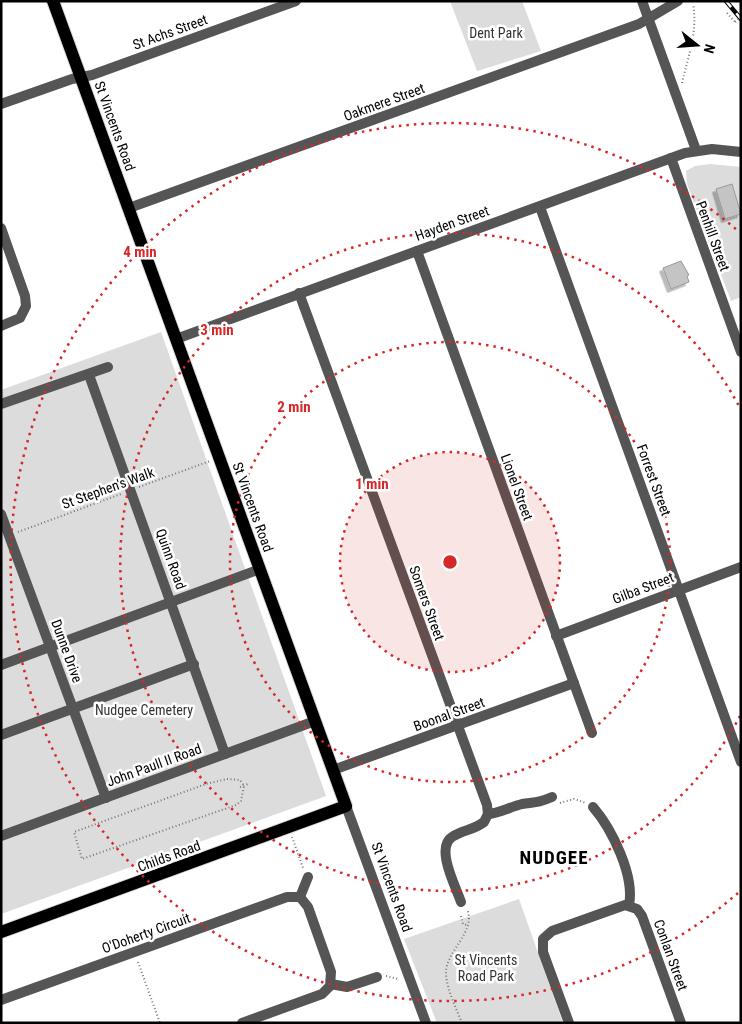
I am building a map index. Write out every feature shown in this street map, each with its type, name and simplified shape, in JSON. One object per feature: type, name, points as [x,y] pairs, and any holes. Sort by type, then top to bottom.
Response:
[{"type":"main road","name":"St Vincents Road","points":[[53,1],[346,806]]},
{"type":"main road","name":"Childs Road","points":[[1,932],[346,806]]},
{"type":"street","name":"St Achs Street","points":[[1,104],[81,78],[296,1]]},
{"type":"street","points":[[642,1],[696,150]]},
{"type":"street","name":"Oakmere Street","points":[[129,208],[648,20],[678,1]]},
{"type":"street","name":"Hayden Street","points":[[176,339],[671,158],[696,150],[721,149],[741,152]]},
{"type":"street","name":"Penhill Street","points":[[671,158],[741,352]]},
{"type":"street","name":"Forrest Street","points":[[540,207],[741,762]]},
{"type":"street","points":[[1,228],[26,301],[20,318],[1,326]]},
{"type":"street","name":"Lionel Street","points":[[417,251],[592,733]]},
{"type":"street","name":"Somers Street","points":[[299,293],[487,806],[488,814]]},
{"type":"street","points":[[1,404],[108,367]]},
{"type":"street","name":"Quinn Road","points":[[89,375],[225,754]]},
{"type":"street","name":"Dunne Drive","points":[[1,514],[106,798]]},
{"type":"street","name":"Gilba Street","points":[[556,636],[741,567]]},
{"type":"street","points":[[1,665],[260,569]]},
{"type":"street","points":[[1,734],[194,664]]},
{"type":"street","name":"Boonal Street","points":[[333,770],[574,683]]},
{"type":"street","name":"John Paull II Road","points":[[1,836],[315,721]]},
{"type":"street","points":[[461,902],[445,857],[445,844],[451,837],[481,825],[488,814],[549,799]]},
{"type":"street","name":"St Vincents Road","points":[[346,806],[426,1023]]},
{"type":"street","points":[[569,1023],[543,952],[543,939],[552,931],[618,906],[629,905],[630,885],[614,838],[593,807]]},
{"type":"street","points":[[242,1023],[322,994],[331,984],[331,972],[308,907],[300,897],[308,877]]},
{"type":"street","name":"O'Doherty Circuit","points":[[1,1000],[287,897],[300,897]]},
{"type":"street","name":"Conlan Street","points":[[629,905],[637,909],[642,916],[681,1023]]},
{"type":"street","points":[[331,984],[346,987],[377,977]]},
{"type":"path","points":[[682,84],[693,40],[695,20],[693,4]]},
{"type":"path","points":[[727,13],[735,22],[741,17]]},
{"type":"path","name":"St Stephen's Walk","points":[[9,535],[219,457]]},
{"type":"path","points":[[227,779],[240,780],[244,786],[241,800],[236,805],[82,859],[74,832],[206,784],[227,779]]},
{"type":"path","points":[[240,787],[248,784]]},
{"type":"path","points":[[549,799],[558,803],[574,799],[593,807]]},
{"type":"path","points":[[289,828],[308,877]]},
{"type":"path","points":[[461,902],[469,915],[467,926],[448,964],[446,974],[462,1023]]},
{"type":"path","points":[[461,916],[463,924],[467,926]]},
{"type":"path","points":[[134,952],[160,1023]]},
{"type":"green space","name":"Dent Park","points":[[450,1],[522,1],[541,51],[477,71]]},
{"type":"green space","points":[[710,164],[741,167],[741,297],[731,301],[687,184],[686,171],[695,166]]},
{"type":"green space","name":"Nudgee Cemetery","points":[[161,332],[326,796],[1,914],[1,390]]},
{"type":"green space","name":"St Vincents Road Park","points":[[519,899],[563,1023],[437,1023],[404,939]]},
{"type":"building","points":[[732,184],[741,214],[725,219],[716,189]]},
{"type":"building","points":[[681,261],[689,275],[687,276],[689,282],[671,289],[663,268]]},
{"type":"railway","points":[[726,1],[741,19]]},
{"type":"district","name":"NUDGEE","points":[[554,857]]}]
